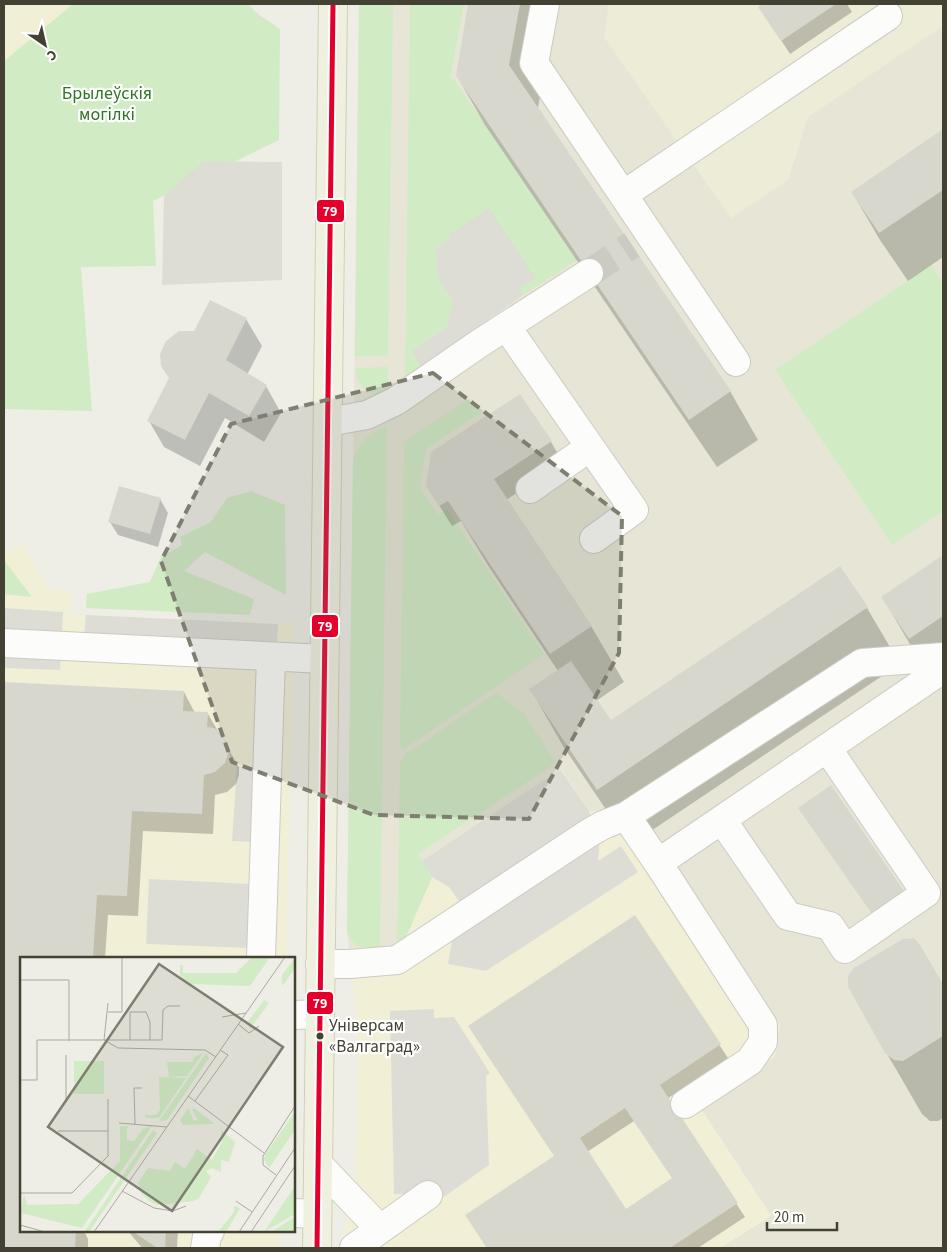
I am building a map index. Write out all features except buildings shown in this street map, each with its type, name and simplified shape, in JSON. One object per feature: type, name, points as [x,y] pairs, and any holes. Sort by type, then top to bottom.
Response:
[{"type":"main road","points":[[317,1248],[305,1214],[318,1164],[307,1015],[320,964],[333,4]]},
{"type":"lane","points":[[545,4],[534,63],[623,195],[640,239],[736,362]]},
{"type":"lane","points":[[623,195],[888,16]]},
{"type":"lane","points":[[328,422],[367,415],[396,401],[506,326],[589,273]]},
{"type":"lane","points":[[506,326],[634,510],[594,538]]},
{"type":"lane","points":[[530,488],[590,447]]},
{"type":"lane","points":[[4,643],[324,659]]},
{"type":"lane","points":[[261,957],[271,657]]},
{"type":"lane","points":[[320,964],[350,964],[397,960],[589,833],[626,816],[862,663],[943,657]]},
{"type":"lane","points":[[658,864],[943,669]]},
{"type":"lane","points":[[722,820],[788,916],[830,926],[845,949],[918,899],[926,893],[827,748]]},
{"type":"lane","points":[[626,816],[763,1025],[763,1042],[750,1061],[685,1104]]},
{"type":"lane","points":[[318,1164],[380,1229]]},
{"type":"lane","points":[[354,1248],[428,1195]]},
{"type":"lane","points":[[206,1248],[207,1236],[209,1232]]},
{"type":"highlighted area","points":[[433,373],[622,516],[619,653],[529,819],[374,815],[232,762],[161,561],[231,424]]},
{"type":"shaded area","points":[[4,4],[73,4],[4,61]]},
{"type":"shaded area","points":[[359,4],[943,4],[943,1248],[720,1248],[771,1215],[699,1106],[611,811],[589,811],[561,769],[402,947],[349,951],[347,932]]},
{"type":"shaded area","points":[[609,4],[943,4],[943,26],[808,117],[788,180],[731,218],[604,37]]},
{"type":"shaded area","points":[[204,161],[282,162],[282,280],[162,285],[164,196]]},
{"type":"shaded area","points":[[489,208],[535,278],[519,288],[523,295],[421,367],[412,351],[447,327],[453,301],[437,277],[436,248],[451,238],[449,235]]},
{"type":"shaded area","points":[[23,545],[48,587],[73,592],[69,615],[278,624],[294,621],[286,957],[20,957],[20,1232],[280,1232],[279,1248],[4,1248],[4,554]]},
{"type":"shaded area","points":[[4,608],[63,612],[60,670],[4,668]]},
{"type":"shaded area","points":[[86,615],[278,624],[277,646],[84,636]]},
{"type":"shaded area","points":[[237,766],[257,768],[251,842],[232,841]]},
{"type":"shaded area","points":[[560,769],[589,811],[611,811],[645,820],[780,1025],[775,1056],[699,1106],[771,1216],[720,1248],[343,1248],[343,1237],[355,1188],[358,1033],[350,964],[402,947],[432,877],[422,861]]},
{"type":"shaded area","points":[[560,769],[589,811],[600,837],[598,861],[621,846],[638,872],[486,971],[448,964],[459,901],[449,887],[432,877],[422,861]]},
{"type":"shaded area","points":[[149,879],[252,884],[249,948],[146,944]]},
{"type":"shaded area","points":[[434,1009],[434,1018],[454,1017],[490,1073],[486,1076],[489,1165],[424,1211],[413,1194],[394,1194],[390,1011]]},
{"type":"green space","name":"Брылеўскія могілкі","points":[[73,4],[248,4],[258,14],[280,29],[279,140],[153,201],[156,266],[81,267],[92,411],[4,409],[4,61]]},
{"type":"green space","points":[[359,4],[393,4],[388,356],[355,356]]},
{"type":"green space","points":[[410,4],[464,4],[450,79],[454,79],[577,260],[523,295],[519,288],[534,277],[449,235],[451,238],[436,248],[437,277],[453,301],[447,326],[412,351],[421,367],[420,371],[405,380]]},
{"type":"green space","points":[[931,265],[943,283],[943,511],[892,545],[775,370]]},
{"type":"green space","points":[[388,367],[388,392],[379,396],[374,395],[362,386],[357,378],[355,368]]},
{"type":"green space","points":[[470,398],[483,411],[426,449],[420,488],[438,515],[447,509],[544,654],[403,750],[400,748],[404,442]]},
{"type":"green space","points":[[387,425],[380,949],[375,949],[356,945],[347,932],[353,458],[367,438]]},
{"type":"green space","points":[[251,491],[285,505],[286,595],[205,552],[184,571],[254,599],[250,615],[86,608],[87,594],[150,582],[161,557],[182,545],[180,537],[211,522],[227,498]]},
{"type":"green space","points":[[4,560],[32,597],[4,594]]},
{"type":"green space","points":[[496,693],[523,712],[556,763],[418,854],[432,877],[405,939],[397,945],[400,763],[403,756]]},
{"type":"tunnel","points":[[589,273],[632,245]]},
{"type":"transit line","name":"79","points":[[317,1248],[333,4]]},
{"type":"place","name":"Універсам «Валгаград»","points":[[320,1036]]}]
